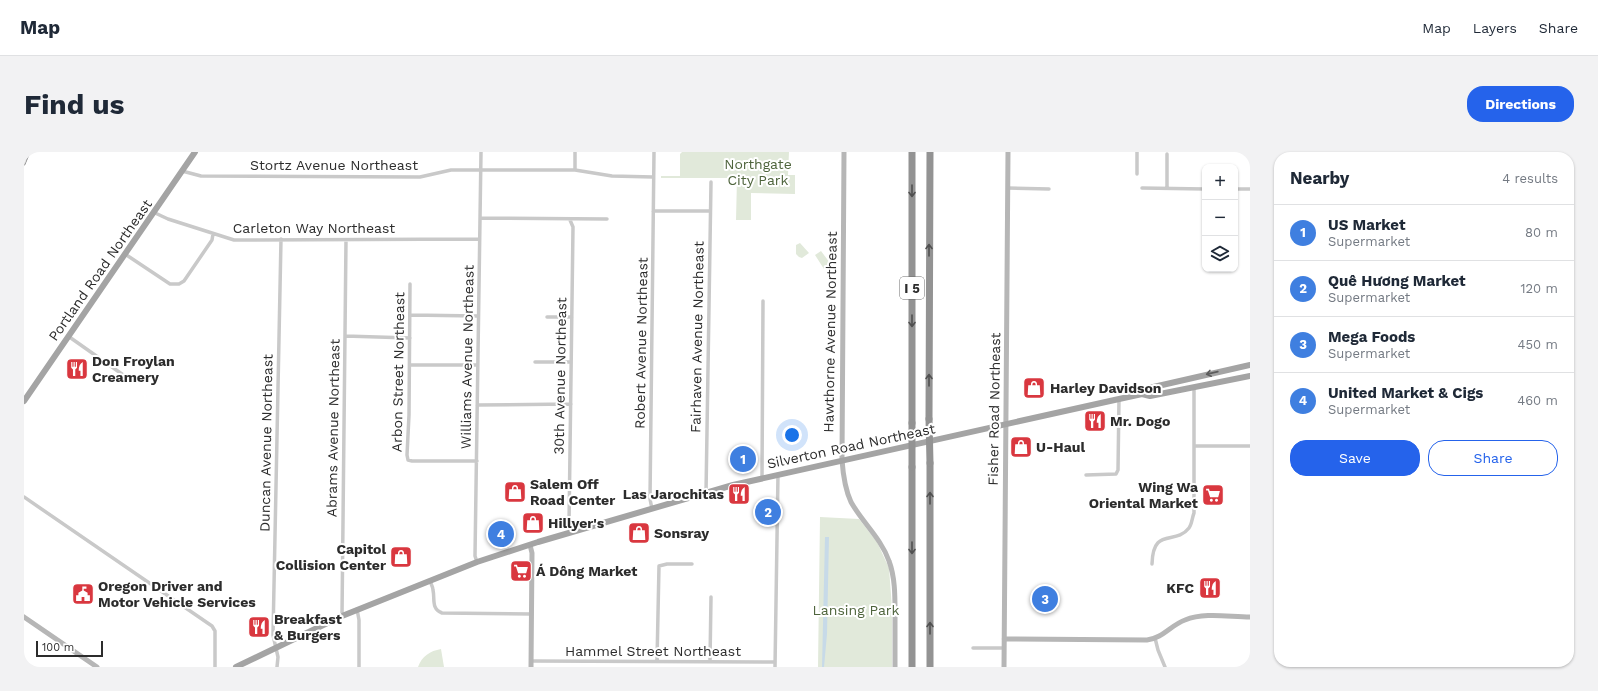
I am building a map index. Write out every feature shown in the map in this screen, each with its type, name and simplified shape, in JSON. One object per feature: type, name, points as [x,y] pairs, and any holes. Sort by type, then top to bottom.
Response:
[{"type":"highway","name":"I 5","points":[[912,152],[912,667]]},
{"type":"highway","name":"I 5","points":[[930,152],[930,667]]},
{"type":"main road","name":"Portland Road Northeast","points":[[24,401],[195,152]]},
{"type":"main road","name":"Silverton Road Northeast","points":[[1142,394],[1148,388],[1250,365]]},
{"type":"main road","name":"Silverton Road Northeast","points":[[236,667],[357,609],[477,562],[706,493],[778,474],[1142,394],[1150,396],[1250,376]]},
{"type":"street","name":"Williams Avenue Northeast","points":[[477,562],[475,556],[481,152]]},
{"type":"street","points":[[575,152],[575,170]]},
{"type":"street","name":"Robert Avenue Northeast","points":[[652,509],[650,495],[654,152]]},
{"type":"street","name":"Hawthorne Avenue Northeast","points":[[844,152],[842,460],[844,478],[849,497],[854,507],[883,547],[891,568],[894,581],[895,600],[895,667]]},
{"type":"street","name":"Fisher Road Northeast","points":[[1004,667],[1008,152]]},
{"type":"street","points":[[1137,152],[1137,174]]},
{"type":"street","points":[[1167,154],[1167,188]]},
{"type":"street","name":"Stortz Avenue Northeast","points":[[182,171],[200,176],[420,177],[451,170],[575,170],[612,176],[653,177]]},
{"type":"street","name":"Fairhaven Avenue Northeast","points":[[706,493],[711,182]]},
{"type":"street","points":[[1008,188],[1048,189]]},
{"type":"street","points":[[1142,188],[1202,189]]},
{"type":"street","points":[[1238,189],[1250,189]]},
{"type":"street","points":[[653,211],[710,211]]},
{"type":"street","name":"Carleton Way Northeast","points":[[153,212],[162,217],[234,240],[479,239]]},
{"type":"street","points":[[480,218],[570,220],[607,219]]},
{"type":"street","name":"30th Avenue Northeast","points":[[570,220],[573,227],[569,525],[571,533]]},
{"type":"street","points":[[126,254],[170,284],[179,284],[184,281],[212,240],[213,234]]},
{"type":"street","name":"Duncan Avenue Northeast","points":[[277,667],[278,657],[273,635],[281,239]]},
{"type":"street","name":"Abrams Avenue Northeast","points":[[342,616],[346,240]]},
{"type":"street","name":"Arbon Street Northeast","points":[[410,284],[409,415],[406,455],[408,460],[412,461],[477,461]]},
{"type":"street","points":[[762,478],[763,302]]},
{"type":"street","points":[[410,315],[478,316]]},
{"type":"street","points":[[547,317],[572,317]]},
{"type":"street","points":[[68,336],[129,379]]},
{"type":"street","points":[[345,336],[410,338]]},
{"type":"street","points":[[535,362],[571,362]]},
{"type":"street","points":[[410,365],[478,365]]},
{"type":"street","points":[[1152,564],[1152,554],[1155,546],[1161,540],[1183,533],[1189,528],[1194,513],[1194,387]]},
{"type":"street","points":[[1086,475],[1116,474],[1118,470],[1120,399]]},
{"type":"street","points":[[477,405],[571,404]]},
{"type":"street","points":[[1194,446],[1250,446]]},
{"type":"street","points":[[775,667],[778,474]]},
{"type":"street","points":[[24,497],[212,626],[215,631],[215,667]]},
{"type":"street","points":[[530,545],[532,553],[531,664]]},
{"type":"street","points":[[657,661],[659,566],[667,564],[692,564]]},
{"type":"street","points":[[430,581],[435,606],[439,612],[442,613],[531,614]]},
{"type":"street","points":[[710,661],[711,597]]},
{"type":"street","points":[[357,609],[359,620],[359,667]]},
{"type":"street","points":[[24,617],[97,667]]},
{"type":"street","points":[[1004,639],[1123,640],[1155,638],[1182,621],[1194,617],[1250,617]]},
{"type":"street","points":[[1155,638],[1165,667]]},
{"type":"street","points":[[973,648],[1004,648]]},
{"type":"street","name":"Hammel Street Northeast","points":[[531,664],[657,661],[775,662]]},
{"type":"green space","name":"Northgate City Park","points":[[682,152],[789,152],[788,175],[795,175],[795,194],[751,193],[751,220],[736,220],[737,178],[661,178],[661,176],[680,176],[680,154]]},
{"type":"green space","points":[[800,243],[809,253],[802,258],[796,254],[796,245]]},
{"type":"green space","points":[[821,251],[830,263],[824,269],[815,255]]},
{"type":"green space","name":"Lansing Park","points":[[820,517],[859,519],[877,542],[889,568],[892,608],[892,667],[818,667]]},
{"type":"green space","points":[[441,649],[444,667],[418,667],[427,655],[433,651]]},
{"type":"water","points":[[825,537],[829,537],[827,634],[824,667],[822,667]]},
{"type":"railway","points":[[24,164],[29,152]]},
{"type":"place","name":"Don Froylan Creamery","points":[[77,369]]},
{"type":"place","name":"Harley Davidson","points":[[1034,388]]},
{"type":"place","name":"Mr. Dogo","points":[[1095,421]]},
{"type":"place","name":"U-Haul","points":[[1021,447]]},
{"type":"place","name":"US Market","points":[[743,459]]},
{"type":"place","name":"Salem Off Road Center","points":[[515,492]]},
{"type":"place","name":"Las Jarochitas","points":[[739,494]]},
{"type":"place","name":"Wing Wa Oriental Market","points":[[1213,495]]},
{"type":"place","name":"Quê Hương Market","points":[[768,512]]},
{"type":"place","name":"Hillyer's","points":[[533,523]]},
{"type":"place","name":"Sonsray","points":[[639,533]]},
{"type":"place","name":"United Market & Cigs","points":[[501,534]]},
{"type":"place","name":"Capitol Collision Center","points":[[401,557]]},
{"type":"place","name":"Á Dông Market","points":[[521,571]]},
{"type":"place","name":"KFC","points":[[1210,588]]},
{"type":"place","name":"Oregon Driver and Motor Vehicle Services","points":[[83,594]]},
{"type":"place","name":"Mega Foods","points":[[1045,599]]},
{"type":"place","name":"Breakfast & Burgers","points":[[259,627]]}]
